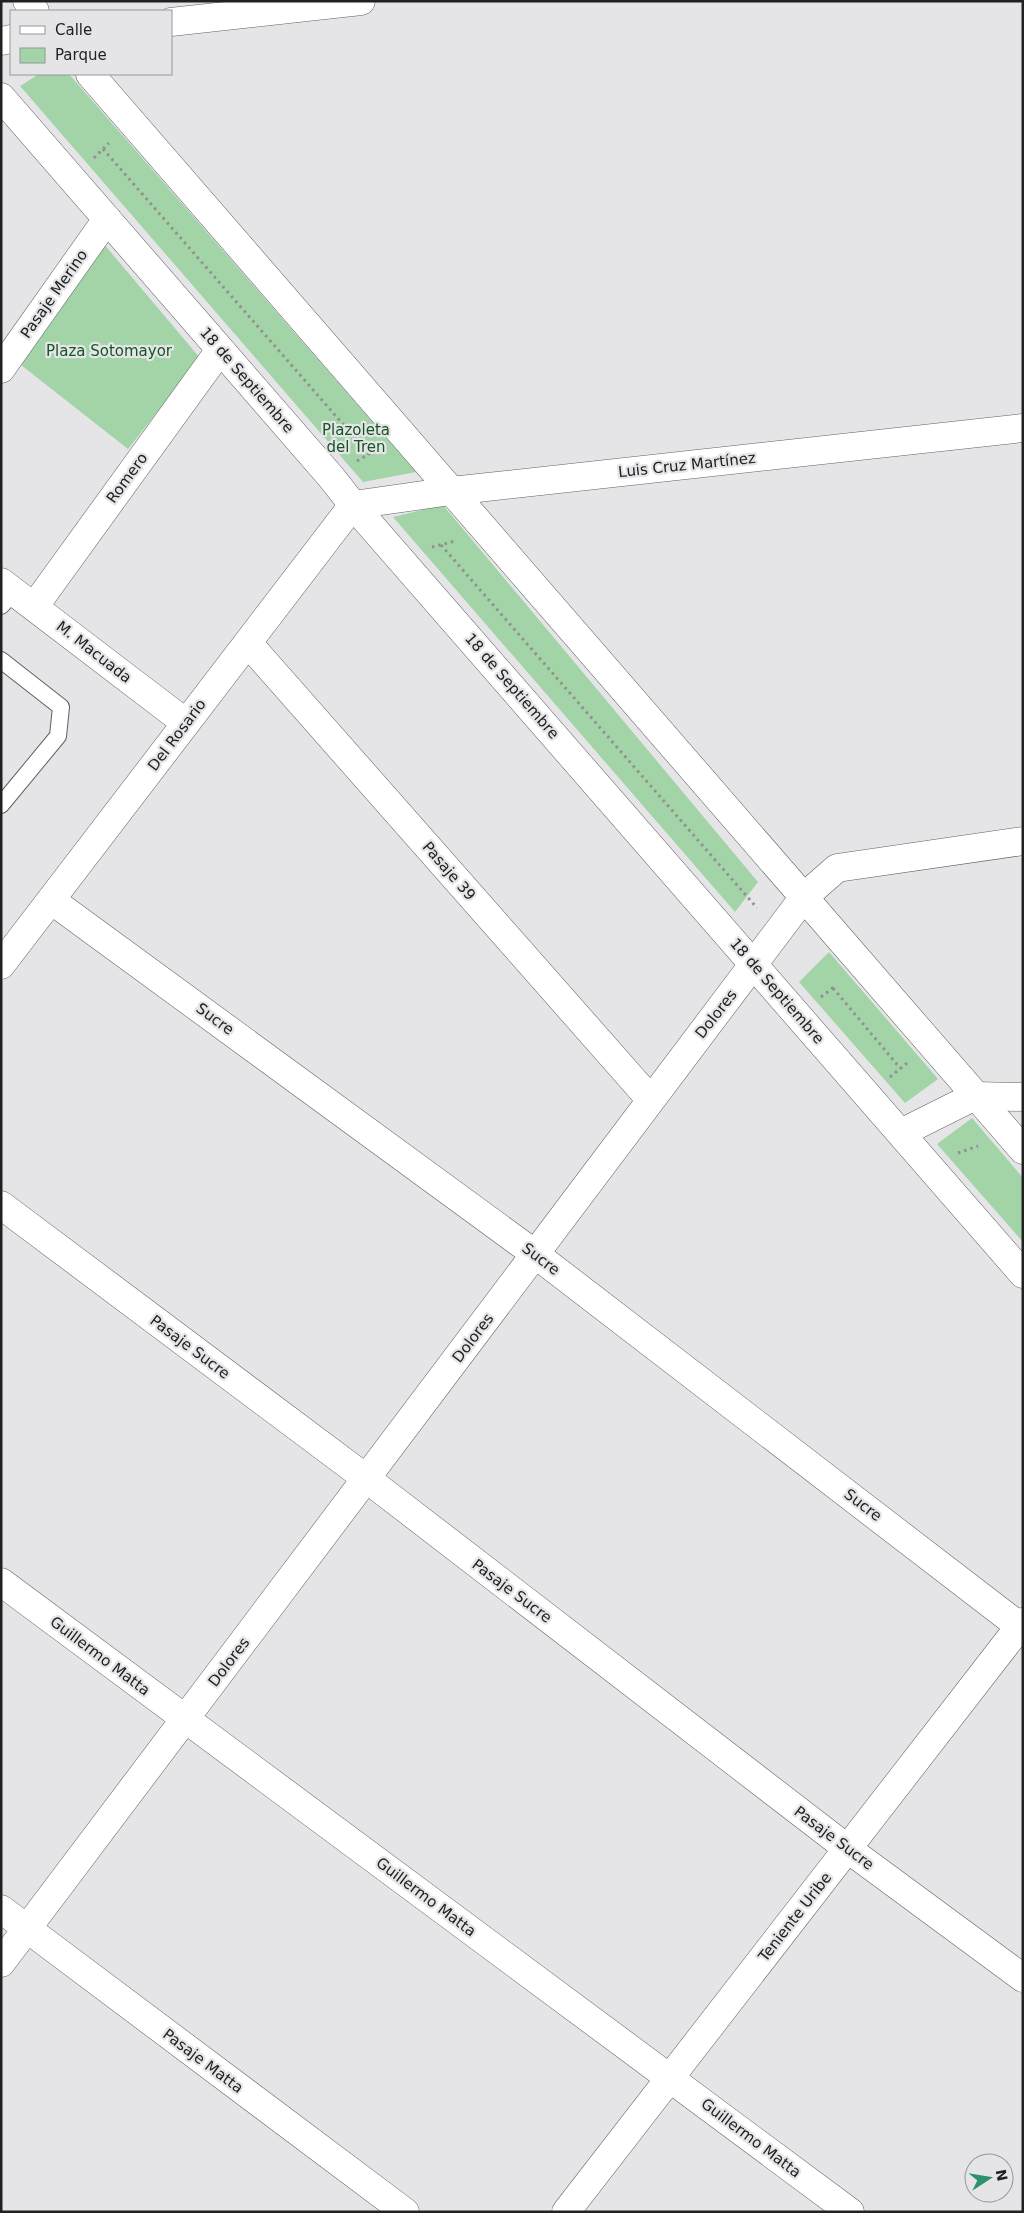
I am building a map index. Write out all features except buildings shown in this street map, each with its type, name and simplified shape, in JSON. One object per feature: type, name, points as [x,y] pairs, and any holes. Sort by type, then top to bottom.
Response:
[{"type":"street","points":[[172,22],[361,1]]},
{"type":"street","points":[[91,75],[1016,1142]]},
{"type":"street","name":"18 de Septiembre","points":[[1,97],[331,477],[353,505],[400,556],[1023,1274]]},
{"type":"street","name":"Pasaje Merino","points":[[1,369],[107,219]]},
{"type":"street","name":"Romero","points":[[13,597],[220,350]]},
{"type":"street","name":"Luis Cruz Martínez","points":[[353,505],[451,491],[1023,428]]},
{"type":"street","name":"Del Rosario","points":[[1,965],[353,505]]},
{"type":"street","name":"M. Macuada","points":[[13,597],[186,723]]},
{"type":"street","name":"Pasaje 39","points":[[248,643],[650,1099]]},
{"type":"street","name":"Dolores","points":[[1,1963],[804,897],[836,868],[1023,841]]},
{"type":"street","name":"Sucre","points":[[51,900],[536,1254],[1022,1626]]},
{"type":"street","points":[[901,1133],[975,1096],[1023,1097]]},
{"type":"street","name":"Pasaje Sucre","points":[[1,1205],[366,1480],[848,1849],[1023,1978]]},
{"type":"street","name":"Guillermo Matta","points":[[1,1582],[850,2212]]},
{"type":"street","name":"Teniente Uribe","points":[[566,2212],[1022,1626]]},
{"type":"street","name":"Pasaje Matta","points":[[1,1909],[406,2212]]},
{"type":"lane","points":[[1,660],[62,707],[58,736],[1,805]]},
{"type":"path","points":[[73,179],[131,121]]},
{"type":"path","points":[[103,149],[369,454]]},
{"type":"path","points":[[331,477],[402,434]]},
{"type":"path","points":[[400,556],[487,532]]},
{"type":"path","points":[[440,545],[757,908],[735,942]]},
{"type":"path","points":[[799,1016],[862,964]]},
{"type":"path","points":[[833,988],[900,1068]]},
{"type":"path","points":[[867,1095],[930,1044]]},
{"type":"path","points":[[928,1165],[1016,1142]]},
{"type":"green space","name":"Plazoleta del Tren","points":[[37,75],[70,75],[416,472],[363,482],[20,86]]},
{"type":"green space","name":"Plaza Sotomayor","points":[[103,243],[200,358],[128,449],[21,365]]},
{"type":"green space","points":[[443,505],[758,882],[735,912],[393,517]]},
{"type":"green space","points":[[829,952],[938,1079],[905,1103],[799,982]]},
{"type":"green space","points":[[972,1118],[1023,1178],[1023,1242],[937,1144]]}]
